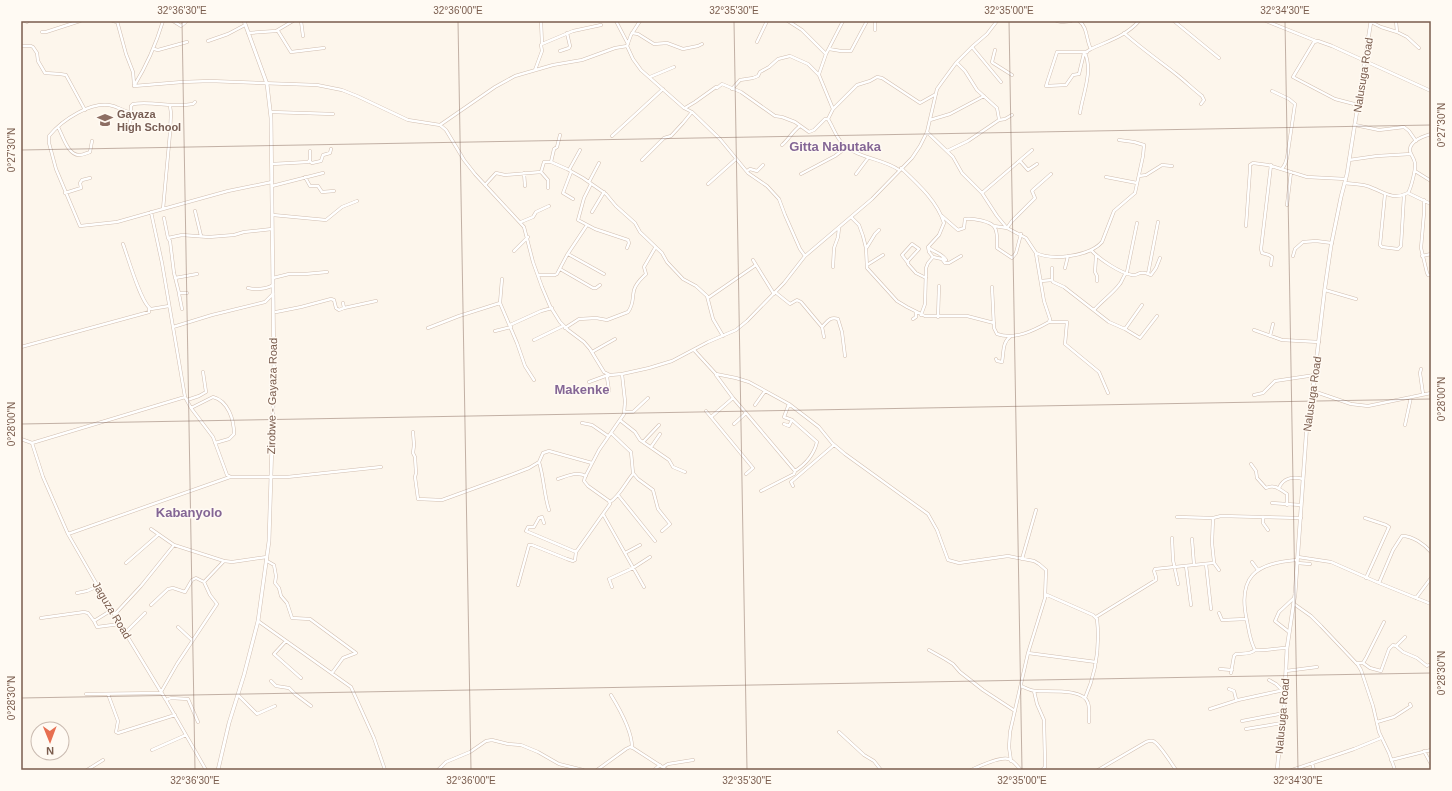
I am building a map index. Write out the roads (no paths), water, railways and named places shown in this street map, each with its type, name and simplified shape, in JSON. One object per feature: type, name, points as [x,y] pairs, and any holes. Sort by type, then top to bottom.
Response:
[{"type":"street","points":[[42,32],[80,21]]},
{"type":"street","points":[[112,21],[117,21],[134,77],[134,86]]},
{"type":"street","points":[[134,86],[141,76],[154,49],[163,21]]},
{"type":"street","points":[[173,21],[181,26],[187,21]]},
{"type":"street","name":"Zirobwe - Gayaza Road","points":[[218,770],[229,723],[258,621],[260,599],[268,557],[271,477],[274,376],[271,112],[267,84],[244,21]]},
{"type":"street","points":[[248,33],[278,30],[293,21]]},
{"type":"street","points":[[301,21],[303,36]]},
{"type":"street","points":[[535,71],[542,51],[541,21]]},
{"type":"street","points":[[616,21],[635,62],[684,108],[692,112],[720,139],[747,171],[767,186],[779,199],[800,248],[805,256]]},
{"type":"street","points":[[628,45],[632,33],[640,21]]},
{"type":"street","points":[[757,42],[767,21]]},
{"type":"street","points":[[788,21],[801,29],[826,54]]},
{"type":"street","points":[[819,75],[828,49],[843,21]]},
{"type":"street","points":[[828,49],[851,51],[867,21]]},
{"type":"street","points":[[875,21],[875,30]]},
{"type":"street","points":[[589,382],[609,374],[622,374],[672,361],[708,342],[736,330],[742,325],[775,293],[805,256],[852,218],[917,151],[927,132],[936,94],[942,82],[957,63],[987,34],[997,21]]},
{"type":"street","points":[[1057,21],[1071,21]]},
{"type":"street","points":[[1079,21],[1082,22],[1091,49]]},
{"type":"street","points":[[1086,52],[1057,52],[1046,86],[1066,85],[1073,75],[1079,74],[1081,59],[1086,52],[1112,41],[1132,29],[1138,21]]},
{"type":"street","points":[[1174,21],[1219,58]]},
{"type":"street","points":[[1266,21],[1364,61],[1431,91]]},
{"type":"street","points":[[1396,21],[1397,32]]},
{"type":"street","points":[[1371,22],[1407,37],[1419,48]]},
{"type":"street","name":"Nalusuga Road","points":[[1277,770],[1284,713],[1283,690],[1294,598],[1301,505],[1304,486],[1303,479],[1307,422],[1313,391],[1332,243],[1341,196],[1346,179],[1371,22]]},
{"type":"street","points":[[208,41],[228,34],[245,25]]},
{"type":"street","points":[[542,44],[567,33],[601,25]]},
{"type":"street","points":[[278,30],[291,52],[324,48]]},
{"type":"street","points":[[560,51],[569,48],[570,46],[567,33]]},
{"type":"street","points":[[632,33],[638,34],[654,44],[667,43],[674,47],[684,49],[702,44]]},
{"type":"street","points":[[1124,33],[1145,51],[1178,75],[1202,96],[1204,100],[1201,104]]},
{"type":"street","points":[[1316,41],[1294,77],[1332,98],[1358,105]]},
{"type":"street","points":[[154,49],[159,50],[186,42]]},
{"type":"street","points":[[440,125],[508,79],[521,73],[582,60],[628,45]]},
{"type":"street","points":[[21,46],[33,47],[37,53],[38,62],[45,73],[66,75],[85,110]]},
{"type":"street","points":[[972,47],[1001,82]]},
{"type":"street","points":[[995,50],[993,63],[1012,75]]},
{"type":"street","points":[[1080,113],[1088,72],[1086,52]]},
{"type":"street","points":[[732,89],[738,81],[758,76],[760,72],[770,66],[774,61],[787,56],[808,64],[819,75],[833,109]]},
{"type":"street","points":[[957,63],[965,71],[974,87],[997,108],[999,119]]},
{"type":"street","points":[[650,77],[674,67]]},
{"type":"street","points":[[134,77],[141,76]]},
{"type":"street","points":[[684,108],[722,84],[741,92],[773,115],[793,122],[807,131],[811,131],[825,119],[828,119],[833,109],[857,84],[870,81],[877,77],[882,78],[920,102],[936,94]]},
{"type":"street","points":[[134,86],[210,81],[296,84],[331,87],[357,96],[408,120],[440,125],[451,138],[469,167],[521,222],[526,230],[538,275],[552,308],[564,327],[584,342],[603,370],[609,374]]},
{"type":"street","points":[[612,136],[663,89]]},
{"type":"street","points":[[1272,91],[1296,104],[1286,164],[1282,169]]},
{"type":"street","points":[[930,120],[950,114],[984,96]]},
{"type":"street","points":[[130,127],[132,105],[158,103],[170,106],[188,105],[194,104],[195,102]]},
{"type":"street","points":[[131,113],[113,106],[98,105],[70,118],[49,135],[48,139],[56,169],[80,226],[117,222],[228,191],[272,184],[323,173]]},
{"type":"street","points":[[163,209],[171,113],[170,106]]},
{"type":"street","points":[[271,112],[333,114]]},
{"type":"street","points":[[642,160],[664,138],[671,136],[692,112]]},
{"type":"street","points":[[947,151],[968,141],[999,119],[1006,118],[1012,114]]},
{"type":"street","points":[[828,119],[840,140],[847,147],[868,158],[900,169],[926,194],[942,215],[958,230],[964,228],[964,219],[968,219],[1007,228],[1021,234],[1030,243],[1037,255],[1044,301],[1050,321]]},
{"type":"street","points":[[1355,125],[1379,130],[1404,127],[1410,131],[1416,140]]},
{"type":"street","points":[[782,145],[789,139],[794,130],[800,126]]},
{"type":"street","points":[[58,127],[70,150],[76,154],[80,155],[90,152],[92,141]]},
{"type":"street","points":[[927,132],[954,159],[962,173],[982,193],[1007,228]]},
{"type":"street","points":[[1345,183],[1364,185],[1385,194],[1394,196],[1408,193],[1415,171],[1414,159],[1410,148],[1416,140],[1431,134]]},
{"type":"street","points":[[551,162],[554,149],[557,147],[560,135]]},
{"type":"street","points":[[1037,255],[1078,255],[1099,246],[1102,242],[1114,211],[1134,194],[1144,145],[1118,140]]},
{"type":"street","points":[[801,174],[835,156],[847,147]]},
{"type":"street","points":[[272,164],[310,161],[312,163],[321,161],[323,155],[330,153],[331,149]]},
{"type":"street","points":[[573,199],[563,193],[570,171],[580,150]]},
{"type":"street","points":[[982,193],[1032,150]]},
{"type":"street","points":[[310,151],[310,161]]},
{"type":"street","points":[[1349,160],[1377,156],[1411,154]]},
{"type":"street","points":[[708,184],[736,158]]},
{"type":"street","points":[[856,174],[868,158]]},
{"type":"street","points":[[1020,161],[1028,170],[1036,164]]},
{"type":"street","points":[[541,172],[544,162],[551,162],[570,171],[604,192],[616,206],[635,223],[640,232],[683,279],[696,286],[708,298],[713,319],[723,336]]},
{"type":"street","points":[[600,163],[584,198],[578,220],[587,225],[628,240],[629,243],[627,248]]},
{"type":"street","points":[[1246,226],[1250,165],[1254,163],[1271,165],[1307,176],[1346,179]]},
{"type":"street","points":[[747,171],[750,169],[757,171],[763,165]]},
{"type":"street","points":[[1138,176],[1146,175],[1162,165],[1172,166]]},
{"type":"street","points":[[1271,165],[1261,249],[1262,254],[1272,256],[1271,265]]},
{"type":"street","points":[[1415,171],[1431,181]]},
{"type":"street","points":[[485,185],[496,173],[505,175],[541,172]]},
{"type":"street","points":[[541,172],[548,180],[548,188]]},
{"type":"street","points":[[1287,205],[1291,172]]},
{"type":"street","points":[[524,173],[525,186]]},
{"type":"street","points":[[1007,228],[1035,198],[1032,191],[1051,174]]},
{"type":"street","points":[[305,177],[310,186],[318,186],[322,192],[334,191]]},
{"type":"street","points":[[1106,177],[1137,183]]},
{"type":"street","points":[[65,193],[81,188],[80,183],[82,180],[90,178]]},
{"type":"street","points":[[592,212],[604,192]]},
{"type":"street","points":[[1408,193],[1431,204]]},
{"type":"street","points":[[1385,194],[1380,245],[1382,247],[1398,249],[1401,246],[1404,195]]},
{"type":"street","points":[[1424,200],[1421,248],[1427,273],[1428,275],[1431,275]]},
{"type":"street","points":[[273,215],[326,220],[342,207],[357,201]]},
{"type":"street","points":[[521,222],[534,217],[536,212],[549,206]]},
{"type":"street","points":[[151,212],[186,398],[191,408],[211,433],[226,474],[231,477]]},
{"type":"street","points":[[195,212],[201,236]]},
{"type":"street","points":[[942,215],[944,223]]},
{"type":"street","points":[[164,218],[170,241],[175,278],[182,309]]},
{"type":"street","points":[[852,218],[859,225],[866,248],[867,265],[870,272],[892,296],[907,307],[922,315],[967,316],[994,323]]},
{"type":"street","points":[[928,247],[939,235],[944,223],[947,220]]},
{"type":"street","points":[[1148,274],[1158,222]]},
{"type":"street","points":[[1094,310],[1120,285],[1123,275],[1126,274],[1137,224]]},
{"type":"street","points":[[538,275],[555,275],[587,225]]},
{"type":"street","points":[[993,226],[996,230],[997,248],[1012,258],[1016,253],[1021,234]]},
{"type":"street","points":[[833,267],[834,248],[838,237],[839,227]]},
{"type":"street","points":[[168,238],[182,236],[234,236],[244,232],[273,229]]},
{"type":"street","points":[[866,248],[879,230]]},
{"type":"street","points":[[514,251],[528,236]]},
{"type":"street","points":[[1293,256],[1295,249],[1303,242],[1316,241],[1332,243]]},
{"type":"street","points":[[123,244],[142,297],[149,309]]},
{"type":"street","points":[[908,264],[918,249],[912,244],[902,255],[908,264],[916,273],[926,278]]},
{"type":"street","points":[[928,247],[929,252],[933,257],[946,263],[949,263],[961,256]]},
{"type":"street","points":[[928,247],[942,253],[946,260]]},
{"type":"street","points":[[534,340],[579,319],[596,318],[607,320],[628,312],[633,302],[634,289],[637,283],[646,274],[644,267],[655,248]]},
{"type":"street","points":[[1091,250],[1096,256],[1118,270],[1126,274],[1134,275],[1142,272],[1151,275],[1160,258]]},
{"type":"street","points":[[568,254],[604,274]]},
{"type":"street","points":[[1422,256],[1431,254]]},
{"type":"street","points":[[867,265],[883,255]]},
{"type":"street","points":[[1065,268],[1068,256]]},
{"type":"street","points":[[1096,256],[1095,272],[1097,281]]},
{"type":"street","points":[[922,315],[925,304],[926,268],[933,257]]},
{"type":"street","points":[[753,260],[775,293],[790,304],[797,300],[801,302],[822,327],[824,337]]},
{"type":"street","points":[[942,260],[954,260]]},
{"type":"street","points":[[708,298],[756,265]]},
{"type":"street","points":[[1052,268],[1052,280]]},
{"type":"street","points":[[560,269],[594,288],[600,286]]},
{"type":"street","points":[[273,278],[289,274],[327,272]]},
{"type":"street","points":[[175,278],[197,274]]},
{"type":"street","points":[[502,279],[500,303],[525,366],[534,380]]},
{"type":"street","points":[[1041,281],[1052,280],[1053,282],[1064,287],[1109,322],[1140,338],[1158,316]]},
{"type":"street","points":[[248,288],[252,289],[267,287],[273,284]]},
{"type":"street","points":[[938,316],[939,286]]},
{"type":"street","points":[[992,287],[995,332],[997,334],[1012,336]]},
{"type":"street","points":[[1325,290],[1356,299]]},
{"type":"street","points":[[179,293],[187,294]]},
{"type":"street","points":[[173,327],[212,315],[265,302],[273,294]]},
{"type":"street","points":[[276,312],[332,299],[334,300],[336,308],[339,310],[376,301]]},
{"type":"street","points":[[343,303],[344,308]]},
{"type":"street","points":[[428,328],[500,303]]},
{"type":"street","points":[[1125,329],[1142,305]]},
{"type":"street","points":[[21,347],[149,312],[149,309],[169,306]]},
{"type":"street","points":[[495,331],[510,326],[541,311],[552,308]]},
{"type":"street","points":[[914,319],[916,317],[916,312]]},
{"type":"street","points":[[822,327],[831,318],[834,317],[838,319],[842,332],[845,356]]},
{"type":"street","points":[[996,360],[1002,362],[1006,339],[1027,332],[1050,321],[1067,322],[1065,344],[1100,372],[1108,393]]},
{"type":"street","points":[[1270,336],[1273,324]]},
{"type":"street","points":[[1254,330],[1287,340],[1319,342]]},
{"type":"street","points":[[592,352],[615,340]]},
{"type":"street","points":[[694,350],[716,374],[733,398],[795,471]]},
{"type":"street","points":[[1421,369],[1420,373],[1423,394]]},
{"type":"street","points":[[203,372],[206,392],[209,399]]},
{"type":"street","points":[[609,374],[607,377],[609,391]]},
{"type":"street","points":[[610,503],[584,481],[599,450],[621,420],[625,412],[622,374]]},
{"type":"street","points":[[716,374],[749,382],[789,404],[819,427],[834,445],[845,454],[930,516],[948,560],[959,562],[1002,556],[1022,559],[1039,564],[1046,570],[1045,594],[1042,610],[1028,653],[1009,736],[1009,753],[1011,761]]},
{"type":"street","points":[[1254,395],[1263,393],[1276,381],[1315,375]]},
{"type":"street","points":[[755,405],[765,391]]},
{"type":"street","points":[[1313,391],[1360,406],[1368,406],[1431,393]]},
{"type":"street","points":[[21,439],[32,443],[186,398],[199,396],[206,392]]},
{"type":"street","points":[[191,408],[214,397],[225,404],[231,415],[234,434],[231,437],[215,443]]},
{"type":"street","points":[[1404,424],[1411,397]]},
{"type":"street","points":[[625,412],[633,412],[648,398]]},
{"type":"street","points":[[711,417],[733,398]]},
{"type":"street","points":[[760,491],[794,474],[795,471],[808,460],[816,448],[817,442],[792,420],[784,416],[789,404]]},
{"type":"street","points":[[706,411],[753,468],[746,474]]},
{"type":"street","points":[[734,424],[746,413]]},
{"type":"street","points":[[621,420],[635,432],[640,440],[669,460],[673,467],[685,472]]},
{"type":"street","points":[[784,424],[789,426],[792,420]]},
{"type":"street","points":[[582,423],[592,425],[608,436]]},
{"type":"street","points":[[643,442],[659,425]]},
{"type":"street","points":[[413,432],[413,453],[415,457],[415,477],[418,498],[442,500],[522,470],[539,462],[543,453],[549,451],[592,463]]},
{"type":"street","points":[[611,433],[631,452],[633,474],[654,492],[658,509],[670,524],[662,531]]},
{"type":"street","points":[[650,447],[660,434]]},
{"type":"street","name":"Jaguza Road","points":[[32,443],[43,478],[68,534],[206,770]]},
{"type":"street","points":[[793,486],[791,482],[798,474],[834,445]]},
{"type":"street","points":[[539,462],[543,473],[549,510]]},
{"type":"street","points":[[1251,464],[1256,471],[1257,478],[1266,488],[1273,486],[1287,494],[1286,505]]},
{"type":"street","points":[[68,534],[231,477],[287,477],[381,467]]},
{"type":"street","points":[[558,479],[575,474],[586,476]]},
{"type":"street","points":[[518,584],[529,545],[573,561],[575,560],[576,552],[610,503],[618,495],[633,474]]},
{"type":"street","points":[[1278,488],[1280,484],[1286,480],[1295,477],[1303,479]]},
{"type":"street","points":[[618,495],[655,541]]},
{"type":"street","points":[[1272,503],[1301,505]]},
{"type":"street","points":[[1022,559],[1036,510]]},
{"type":"street","points":[[603,514],[644,587]]},
{"type":"street","points":[[1177,517],[1213,518],[1221,516],[1301,518]]},
{"type":"street","points":[[544,523],[542,517],[539,518],[534,527],[528,527],[526,531],[576,552]]},
{"type":"street","points":[[1263,517],[1264,523],[1268,530]]},
{"type":"street","points":[[1213,518],[1212,543],[1214,562],[1219,570]]},
{"type":"street","points":[[1366,518],[1389,527],[1366,578]]},
{"type":"street","points":[[151,529],[174,545],[224,561],[232,562],[268,557]]},
{"type":"street","points":[[126,563],[158,535]]},
{"type":"street","points":[[1379,584],[1393,550],[1402,536],[1409,537],[1426,545],[1431,552]]},
{"type":"street","points":[[1172,538],[1173,560],[1176,567],[1178,584]]},
{"type":"street","points":[[1192,539],[1194,565]]},
{"type":"street","points":[[94,621],[107,613],[114,614],[118,612],[174,545]]},
{"type":"street","points":[[625,553],[640,545]]},
{"type":"street","points":[[612,587],[609,579],[633,568],[650,557]]},
{"type":"street","points":[[1297,560],[1310,564]]},
{"type":"street","points":[[1255,650],[1246,620],[1244,593],[1248,580],[1258,570],[1274,564],[1297,560],[1330,562],[1379,584],[1431,604]]},
{"type":"street","points":[[204,582],[224,561]]},
{"type":"street","points":[[267,561],[274,564],[276,576],[275,583],[282,598],[287,603],[292,618],[310,619],[356,653],[343,658],[332,673]]},
{"type":"street","points":[[1096,617],[1156,580],[1154,569],[1214,562]]},
{"type":"street","points":[[1252,562],[1258,570]]},
{"type":"street","points":[[1206,564],[1211,609]]},
{"type":"street","points":[[1186,566],[1191,605]]},
{"type":"street","points":[[86,694],[162,693],[192,640],[217,604],[210,595],[204,582],[194,578],[185,592],[173,588],[168,589],[151,605]]},
{"type":"street","points":[[1416,598],[1431,578]]},
{"type":"street","points":[[77,593],[98,586]]},
{"type":"street","points":[[1045,594],[1096,617]]},
{"type":"street","points":[[1290,632],[1276,621],[1279,612],[1294,598]]},
{"type":"street","points":[[1293,604],[1311,616],[1356,663],[1362,675],[1373,706],[1381,738],[1394,770]]},
{"type":"street","points":[[40,618],[88,612],[97,627],[120,624]]},
{"type":"street","points":[[126,633],[145,613]]},
{"type":"street","points":[[1219,613],[1222,620],[1246,620]]},
{"type":"street","points":[[1085,698],[1093,677],[1096,662],[1098,632],[1096,617]]},
{"type":"street","points":[[258,621],[348,684],[352,689],[364,719],[374,738],[385,770]]},
{"type":"street","points":[[1363,663],[1384,622]]},
{"type":"street","points":[[178,627],[192,640]]},
{"type":"street","points":[[1356,663],[1363,663],[1370,668],[1381,672],[1389,649],[1393,645],[1396,646],[1405,637]]},
{"type":"street","points":[[286,641],[274,654],[301,678]]},
{"type":"street","points":[[1396,646],[1402,652],[1417,658],[1427,666],[1431,666]]},
{"type":"street","points":[[1220,669],[1231,672],[1234,656],[1236,654],[1252,653],[1255,650],[1267,651],[1278,648],[1287,648]]},
{"type":"street","points":[[928,650],[949,662],[983,690],[1015,711]]},
{"type":"street","points":[[1028,653],[1096,662]]},
{"type":"street","points":[[1286,672],[1317,667]]},
{"type":"street","points":[[1269,680],[1283,690]]},
{"type":"street","points":[[271,681],[276,686],[289,688],[311,706]]},
{"type":"street","points":[[1021,686],[1034,691],[1052,691],[1076,694],[1085,698],[1089,705],[1089,722]]},
{"type":"street","points":[[1229,689],[1234,691],[1236,699],[1238,700]]},
{"type":"street","points":[[1210,709],[1238,700],[1283,690]]},
{"type":"street","points":[[1034,691],[1044,720],[1045,765],[1042,770]]},
{"type":"street","points":[[108,694],[118,721],[116,732],[118,733],[175,715]]},
{"type":"street","points":[[238,695],[256,714],[275,706]]},
{"type":"street","points":[[611,695],[625,722],[632,747]]},
{"type":"street","points":[[166,700],[171,698],[188,699],[198,722]]},
{"type":"street","points":[[1377,722],[1401,713],[1411,706],[1410,704]]},
{"type":"street","points":[[1242,721],[1284,713]]},
{"type":"street","points":[[1246,729],[1282,722]]},
{"type":"street","points":[[839,732],[864,755],[874,761],[881,770]]},
{"type":"street","points":[[152,750],[186,735]]},
{"type":"street","points":[[1292,770],[1354,749],[1381,738]]},
{"type":"street","points":[[438,770],[446,762],[470,752],[491,740],[506,744],[521,745],[559,764],[583,770]]},
{"type":"street","points":[[1098,770],[1150,740],[1160,748],[1176,770]]},
{"type":"street","points":[[597,770],[626,748],[632,747],[667,770]]},
{"type":"street","points":[[1391,760],[1431,750]]},
{"type":"street","points":[[1424,751],[1431,764]]},
{"type":"street","points":[[1005,759],[1009,753]]},
{"type":"street","points":[[971,770],[989,762],[1005,759],[1011,761],[1021,770]]},
{"type":"street","points":[[87,770],[103,760]]},
{"type":"street","points":[[654,770],[668,764],[693,760]]},
{"type":"street","points":[[1312,763],[1314,770]]},
{"type":"place","name":"Gayaza High School","points":[[105,120]]},
{"type":"district","name":"Gitta Nabutaka","points":[[835,146]]},
{"type":"district","name":"Makenke","points":[[582,389]]},
{"type":"district","name":"Kabanyolo","points":[[189,512]]}]
